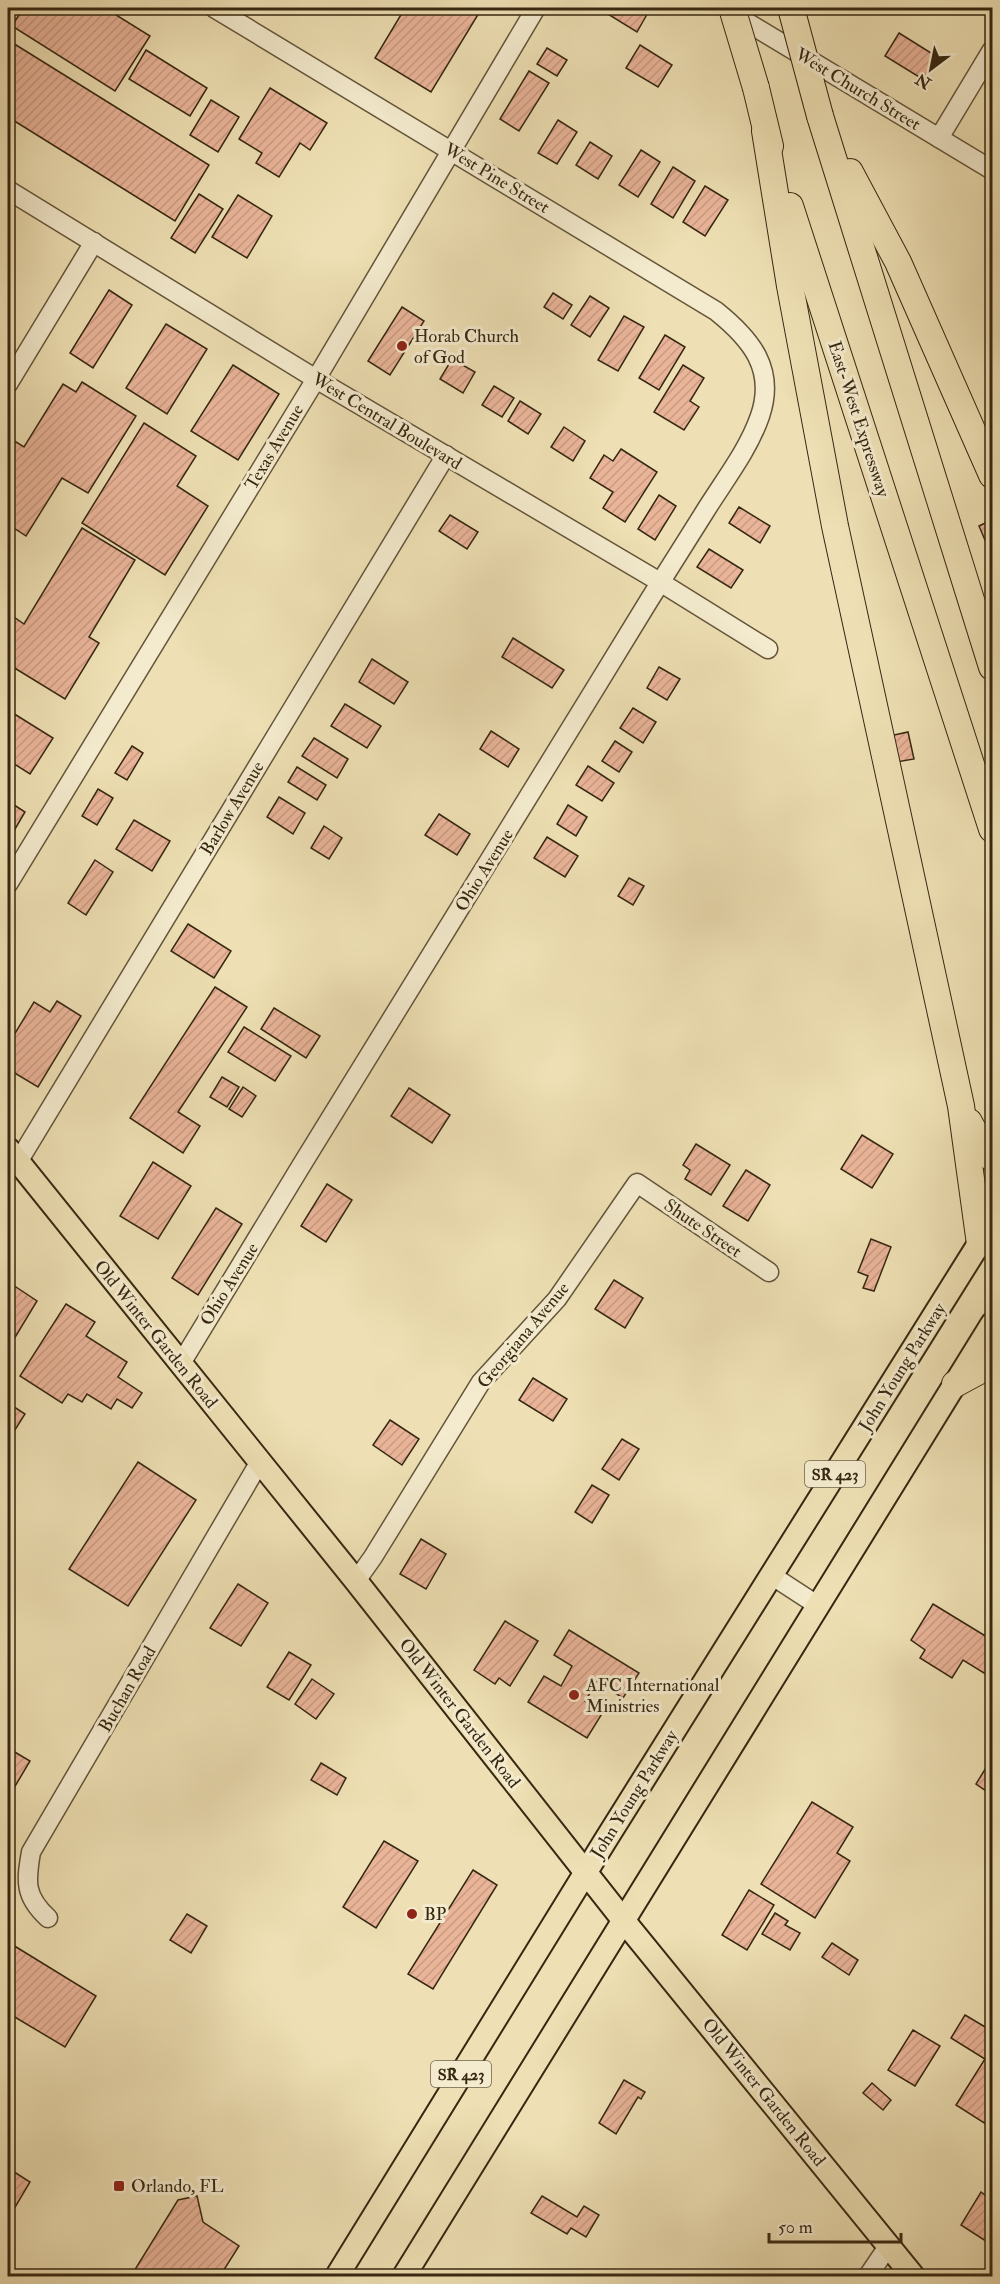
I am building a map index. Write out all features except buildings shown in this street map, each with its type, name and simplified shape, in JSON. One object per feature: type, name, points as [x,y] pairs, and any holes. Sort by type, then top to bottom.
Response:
[{"type":"highway","name":"East-West Expressway","points":[[732,8],[756,88],[765,131],[993,829]]},
{"type":"highway","points":[[791,8],[820,116],[993,667]]},
{"type":"highway","points":[[820,116],[898,262],[993,474]]},
{"type":"highway","points":[[765,131],[790,286],[835,526],[961,1106],[986,1233]]},
{"type":"highway","points":[[961,1106],[984,1149],[993,1158]]},
{"type":"highway","points":[[955,1384],[993,1364]]},
{"type":"main road","name":"Old Winter Garden Road","points":[[13,1155],[356,1581],[624,1921],[914,2277]]},
{"type":"main road","name":"John Young Parkway","points":[[337,2277],[586,1872],[986,1233]]},
{"type":"main road","name":"SR 423","points":[[404,2277],[993,1324]]},
{"type":"street","name":"West Pine Street","points":[[214,8],[716,311],[752,345],[763,367]]},
{"type":"street","name":"Texas Avenue","points":[[8,884],[316,379],[536,8]]},
{"type":"street","name":"West Church Street","points":[[723,8],[993,170]]},
{"type":"street","points":[[939,138],[993,50]]},
{"type":"street","name":"West Central Boulevard","points":[[8,190],[316,379],[660,582],[768,649]]},
{"type":"street","points":[[8,384],[94,242]]},
{"type":"street","name":"Ohio Avenue","points":[[180,1365],[748,442],[760,416],[765,391],[763,367]]},
{"type":"street","name":"Barlow Avenue","points":[[13,1155],[446,455]]},
{"type":"street","name":"Shute Street","points":[[637,1183],[769,1272]]},
{"type":"street","name":"Georgiana Avenue","points":[[356,1581],[481,1382],[557,1299],[637,1183]]},
{"type":"street","name":"Buchan Road","points":[[48,1918],[36,1907],[26,1880],[31,1852],[259,1463]]},
{"type":"street","points":[[771,1575],[818,1605]]},
{"type":"street","points":[[868,2277],[889,2245]]},
{"type":"place","name":"Horab Church of God","points":[[402,346]]},
{"type":"place","name":"AFC International Ministries","points":[[574,1695]]},
{"type":"place","name":"BP","points":[[412,1914]]},
{"type":"place","name":"Orlando, FL","points":[[119,2186]]}]
